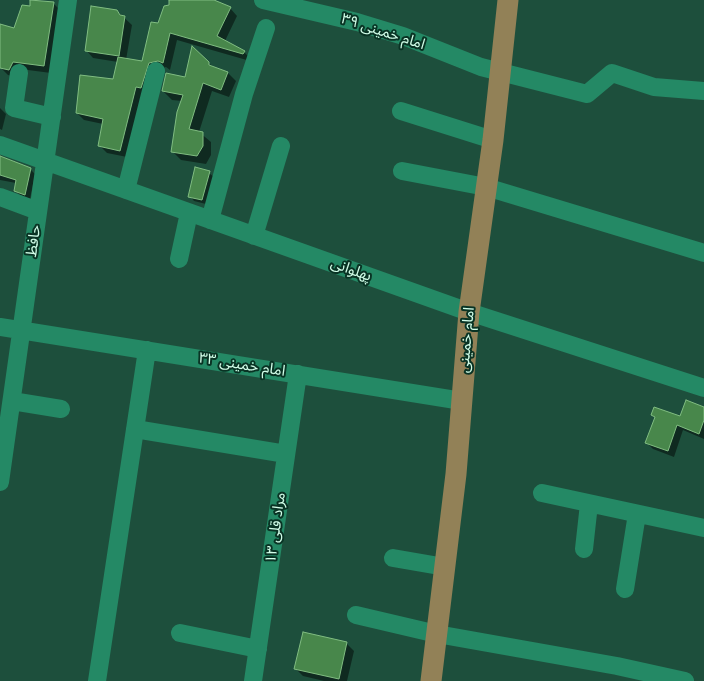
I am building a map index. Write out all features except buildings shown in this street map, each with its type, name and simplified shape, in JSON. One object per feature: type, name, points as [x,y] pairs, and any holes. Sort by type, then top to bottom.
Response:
[{"type":"main road","name":"امام خمینی","points":[[431,681],[456,474],[469,312],[508,0]]},
{"type":"street","name":"حافظ","points":[[0,482],[4,429],[12,402],[68,0]]},
{"type":"street","name":"امام خمینی ۳۹","points":[[263,0],[357,22],[403,36],[481,67],[587,94],[612,73],[654,87],[704,91]]},
{"type":"street","points":[[210,220],[244,94],[266,28]]},
{"type":"street","points":[[126,190],[156,71]]},
{"type":"street","points":[[19,73],[14,108],[52,117]]},
{"type":"street","points":[[401,111],[492,140]]},
{"type":"street","name":"پهلوانی","points":[[0,145],[469,312],[704,388]]},
{"type":"street","points":[[254,236],[281,146]]},
{"type":"street","points":[[402,171],[486,187],[704,253]]},
{"type":"street","points":[[0,197],[38,211]]},
{"type":"street","points":[[179,259],[190,212]]},
{"type":"street","name":"امام خمینی ۳۳","points":[[0,327],[462,401]]},
{"type":"street","points":[[97,681],[146,350]]},
{"type":"street","name":"مراد قلی ۱۳","points":[[253,681],[298,374]]},
{"type":"street","points":[[12,402],[61,409]]},
{"type":"street","points":[[135,430],[286,454]]},
{"type":"street","points":[[542,494],[704,528]]},
{"type":"street","points":[[584,549],[589,504]]},
{"type":"street","points":[[625,589],[637,514]]},
{"type":"street","points":[[393,558],[445,567]]},
{"type":"street","points":[[356,615],[436,634],[618,666],[685,681]]},
{"type":"street","points":[[180,633],[258,649]]}]
